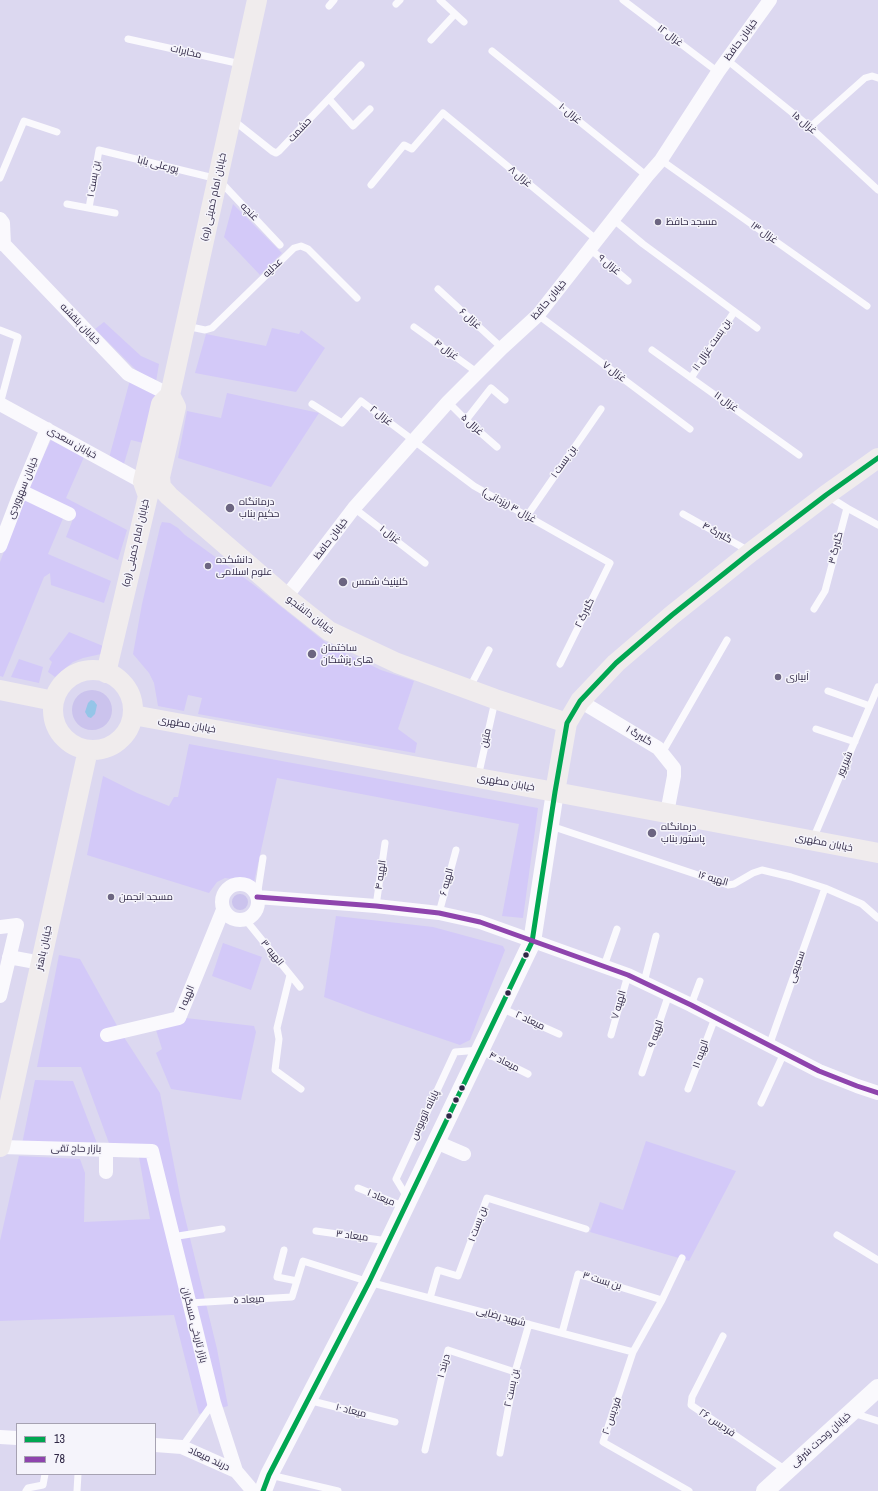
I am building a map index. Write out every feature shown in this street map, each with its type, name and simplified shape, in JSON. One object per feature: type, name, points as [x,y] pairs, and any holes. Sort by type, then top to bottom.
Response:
[{"type":"main road","name":"خیابان امام خمینی (ره)","points":[[106,673],[150,485],[176,407],[170,395],[258,0]]},
{"type":"main road","points":[[555,792],[567,723],[580,701],[616,663],[672,615],[751,552],[878,458]]},
{"type":"main road","name":"خیابان دانشجو","points":[[150,485],[151,493],[155,492],[169,496],[286,597],[329,631],[397,663],[495,699],[567,723]]},
{"type":"main road","points":[[111,650],[118,665],[134,681],[140,694],[144,709],[141,716],[118,742],[101,750],[88,750],[73,745],[61,735],[54,721],[54,701],[61,686],[73,676],[88,671],[106,673],[119,680],[126,688],[141,716]]},
{"type":"main road","points":[[0,690],[54,701]]},
{"type":"main road","name":"خیابان مطهری","points":[[141,716],[878,853]]},
{"type":"main road","name":"خیابان باهنر","points":[[0,1147],[5,1105],[41,963],[88,750]]},
{"type":"street","name":"خیابان حافظ","points":[[286,597],[354,508],[448,402],[502,348],[538,315],[662,160],[718,72],[770,0]]},
{"type":"street","points":[[0,219],[3,223],[2,242]]},
{"type":"street","name":"خیابان بنفشه","points":[[2,242],[128,374],[170,395]]},
{"type":"street","name":"خیابان سعدی","points":[[0,404],[150,485]]},
{"type":"street","name":"خیابان سهروردی","points":[[0,546],[47,429]]},
{"type":"street","points":[[21,491],[69,514]]},
{"type":"street","name":"گلبرگ ۱","points":[[580,701],[658,748],[674,768],[674,776],[667,813]]},
{"type":"street","points":[[266,1483],[369,1282],[532,942],[557,828],[555,792]]},
{"type":"street","points":[[244,885],[250,887],[257,897],[257,908],[254,913],[245,919],[235,919],[226,914],[223,910],[222,902],[225,892],[233,886],[244,885]]},
{"type":"street","points":[[257,897],[376,906],[439,913],[480,922],[532,942],[604,966],[644,982],[819,1071],[878,1093]]},
{"type":"street","name":"الهیه ۱","points":[[107,1035],[179,1018],[223,910]]},
{"type":"street","points":[[0,927],[17,925],[0,996]]},
{"type":"street","points":[[9,957],[41,963]]},
{"type":"street","points":[[436,1142],[464,1154]]},
{"type":"street","name":"بازار حاج تقی","points":[[0,1147],[152,1151]]},
{"type":"street","points":[[106,1150],[106,1172]]},
{"type":"street","name":"بازار تاریخی مسگران","points":[[152,1151],[188,1303],[214,1403],[236,1471],[253,1491]]},
{"type":"street","name":"خیابان وحدت شرقی","points":[[765,1491],[878,1388]]},
{"type":"street","points":[[0,1437],[16,1438]]},
{"type":"street","name":"دربند میعاد","points":[[156,1445],[182,1447],[236,1471]]},
{"type":"lane","points":[[440,0],[464,22]]},
{"type":"lane","name":"غزال ۱۲","points":[[623,0],[718,72]]},
{"type":"lane","points":[[432,40],[455,14]]},
{"type":"lane","name":"مخابرات","points":[[128,39],[243,65]]},
{"type":"lane","name":"غزال ۱۰","points":[[492,52],[648,176]]},
{"type":"lane","name":"غزال ۱۵","points":[[727,60],[810,127],[878,190]]},
{"type":"lane","name":"حشمت","points":[[231,119],[276,153],[282,150],[361,65]]},
{"type":"lane","points":[[810,127],[865,78],[872,76],[878,78]]},
{"type":"lane","points":[[329,99],[353,126],[370,110]]},
{"type":"lane","name":"غزال ۸","points":[[371,186],[404,145],[412,149],[443,113],[593,245]]},
{"type":"lane","points":[[0,178],[24,121],[57,132]]},
{"type":"lane","name":"پورعلی بابا","points":[[99,150],[218,180]]},
{"type":"lane","name":"بن بست ۱","points":[[89,208],[99,150]]},
{"type":"lane","name":"غزال ۱۳","points":[[662,160],[867,306]]},
{"type":"lane","name":"غنچه","points":[[218,180],[280,245]]},
{"type":"lane","name":"بن بست ۱","points":[[67,204],[115,213]]},
{"type":"lane","points":[[614,220],[643,244],[757,328]]},
{"type":"lane","name":"غزال ۹","points":[[593,245],[628,281]]},
{"type":"lane","name":"عدلیه","points":[[186,326],[205,330],[212,328],[294,248],[301,246],[308,249],[357,298]]},
{"type":"lane","name":"غزال ۶","points":[[438,289],[502,348]]},
{"type":"lane","name":"بن بست غزال ۱۱","points":[[691,378],[734,312]]},
{"type":"lane","name":"غزال ۷","points":[[538,315],[690,429]]},
{"type":"lane","name":"غزال ۴","points":[[414,327],[478,373]]},
{"type":"lane","points":[[0,330],[18,337],[0,404]]},
{"type":"lane","name":"غزال ۱۱","points":[[652,350],[799,455]]},
{"type":"lane","points":[[466,420],[491,388],[505,400]]},
{"type":"lane","name":"غزال ۲","points":[[312,404],[342,423],[361,401],[414,441]]},
{"type":"lane","name":"غزال ۵","points":[[448,402],[497,448]]},
{"type":"lane","name":"بن بست ۱","points":[[527,516],[601,409]]},
{"type":"lane","name":"غزال ۳ (یزدانی)","points":[[414,441],[474,486],[610,562]]},
{"type":"lane","points":[[826,495],[878,525]]},
{"type":"lane","name":"غزال ۱","points":[[354,508],[425,562]]},
{"type":"lane","name":"گلبرگ ۳","points":[[814,609],[825,591],[847,508]]},
{"type":"lane","name":"گلبرگ ۴","points":[[683,514],[751,552]]},
{"type":"lane","name":"گلبرگ ۲","points":[[560,664],[610,562]]},
{"type":"lane","points":[[662,753],[727,640]]},
{"type":"lane","points":[[469,689],[489,650]]},
{"type":"lane","name":"شیرپور","points":[[813,840],[878,686]]},
{"type":"lane","points":[[828,691],[870,706]]},
{"type":"lane","name":"متین","points":[[478,778],[495,699]]},
{"type":"lane","points":[[816,728],[855,742]]},
{"type":"lane","name":"الهیه ۱۶","points":[[557,828],[728,885],[734,884],[753,873],[762,870],[791,877],[824,888],[862,904],[878,918]]},
{"type":"lane","name":"الهیه ۴","points":[[376,906],[385,843]]},
{"type":"lane","name":"الهیه ۶","points":[[439,913],[456,850]]},
{"type":"lane","points":[[257,897],[263,858]]},
{"type":"lane","name":"سمیعی","points":[[770,1046],[824,888]]},
{"type":"lane","name":"الهیه ۳","points":[[245,919],[300,987]]},
{"type":"lane","points":[[604,966],[617,929]]},
{"type":"lane","points":[[644,982],[656,936]]},
{"type":"lane","points":[[290,975],[277,1028],[279,1039],[274,1070],[301,1089]]},
{"type":"lane","name":"الهیه ۷","points":[[611,1034],[628,976]]},
{"type":"lane","points":[[691,1005],[700,981]]},
{"type":"lane","name":"الهیه ۹","points":[[642,1073],[669,994]]},
{"type":"lane","name":"میعاد ۲","points":[[501,1007],[559,1034]]},
{"type":"lane","name":"الهیه ۱۱","points":[[688,1089],[715,1018]]},
{"type":"lane","name":"میعاد ۴","points":[[480,1050],[528,1074]]},
{"type":"lane","name":"پایانه اتوبوس","points":[[407,1204],[396,1179],[455,1052],[480,1050]]},
{"type":"lane","points":[[761,1103],[784,1053]]},
{"type":"lane","name":"میعاد ۱","points":[[358,1188],[407,1204]]},
{"type":"lane","name":"بن بست ۱","points":[[430,1298],[438,1270],[458,1276],[487,1198],[586,1229]]},
{"type":"lane","points":[[172,1237],[222,1229]]},
{"type":"lane","name":"میعاد ۳","points":[[316,1231],[388,1241]]},
{"type":"lane","points":[[837,1235],[878,1260]]},
{"type":"lane","points":[[284,1250],[277,1277],[297,1281]]},
{"type":"lane","name":"فردیس ۲۰","points":[[682,1258],[662,1300],[633,1352],[603,1442],[689,1491]]},
{"type":"lane","name":"میعاد ۵","points":[[188,1303],[292,1297],[303,1261],[369,1282]]},
{"type":"lane","name":"بن بست ۳","points":[[562,1333],[578,1274],[662,1300]]},
{"type":"lane","name":"شهید رضایی","points":[[369,1282],[633,1352]]},
{"type":"lane","name":"بن بست ۲","points":[[500,1454],[515,1372],[529,1324]]},
{"type":"lane","name":"فردیس ۲۶","points":[[723,1336],[692,1397],[691,1405],[787,1471]]},
{"type":"lane","name":"دربند ۱","points":[[425,1450],[448,1350],[515,1372]]},
{"type":"lane","name":"میعاد ۱۰","points":[[308,1400],[395,1422]]},
{"type":"lane","points":[[182,1447],[214,1403]]},
{"type":"lane","points":[[851,1412],[878,1421]]},
{"type":"lane","points":[[26,1491],[28,1488],[43,1486],[45,1475]]},
{"type":"lane","points":[[77,1491],[78,1475]]},
{"type":"lane","points":[[266,1483],[338,1491]]},
{"type":"shaded area","points":[[233,204],[282,253],[260,275],[224,237]]},
{"type":"shaded area","points":[[104,322],[141,356],[159,364],[156,382],[136,370],[95,329]]},
{"type":"shaded area","points":[[272,328],[299,334],[301,330],[325,348],[296,392],[195,373],[206,334],[266,346]]},
{"type":"shaded area","points":[[130,380],[156,393],[143,443],[131,440],[123,467],[109,458]]},
{"type":"shaded area","points":[[227,393],[319,413],[271,487],[178,458],[187,411],[221,418]]},
{"type":"shaded area","points":[[51,440],[84,457],[66,498],[127,530],[118,560],[66,537],[75,514],[27,490]]},
{"type":"shaded area","points":[[25,497],[64,516],[48,554],[111,581],[104,603],[51,585],[50,573],[44,577],[3,677],[0,676],[0,562]]},
{"type":"shaded area","points":[[162,522],[170,523],[178,528],[185,535],[254,585],[330,646],[381,670],[414,681],[398,729],[417,743],[415,753],[198,714],[202,698],[188,695],[184,711],[158,706],[154,683],[149,673],[133,654],[142,604]]},
{"type":"shaded area","points":[[69,632],[103,646],[101,654],[73,662],[55,677],[48,672],[52,662],[49,659]]},
{"type":"shaded area","points":[[19,659],[43,667],[39,683],[11,677]]},
{"type":"shaded area","points":[[92,690],[106,696],[112,710],[106,724],[92,730],[78,724],[72,710],[78,696]]},
{"type":"shaded area","points":[[189,744],[538,808],[523,918],[502,916],[519,824],[277,778],[254,882],[225,878],[217,882],[209,893],[87,855],[103,776],[137,793],[169,806],[174,797],[178,797]]},
{"type":"shaded area","points":[[237,894],[243,894],[248,899],[246,908],[243,910],[237,910],[232,905],[232,899]]},
{"type":"shaded area","points":[[336,916],[433,927],[503,946],[505,950],[470,1040],[460,1045],[324,997]]},
{"type":"shaded area","points":[[223,943],[262,957],[251,990],[212,976]]},
{"type":"shaded area","points":[[59,955],[80,959],[120,1031],[160,1093],[181,1201],[217,1349],[228,1406],[199,1414],[174,1315],[0,1321],[0,1241],[19,1156],[80,1159],[85,1173],[84,1222],[150,1219],[137,1146],[110,1146],[81,1067],[37,1067]]},
{"type":"shaded area","points":[[186,1018],[254,1026],[256,1032],[241,1100],[171,1089],[156,1053],[162,1049],[155,1027]]},
{"type":"shaded area","points":[[35,1080],[73,1081],[98,1146],[22,1144]]},
{"type":"shaded area","points":[[646,1141],[736,1171],[689,1261],[590,1232],[600,1202],[623,1210]]},
{"type":"water","points":[[91,700],[97,705],[95,714],[91,718],[88,717],[85,712],[88,703]]},
{"type":"transit line","name":"13","points":[[263,1491],[269,1475],[369,1282],[532,942],[567,723],[580,701],[616,663],[672,615],[751,552],[878,458]]},
{"type":"transit line","name":"78","points":[[257,897],[376,906],[439,913],[480,922],[628,975],[691,1005],[819,1071],[878,1093]]},
{"type":"place","name":"مسجد حافظ","points":[[658,222]]},
{"type":"place","name":"درمانگاه حکیم بناب","points":[[230,508]]},
{"type":"place","name":"دانشکده علوم اسلامی","points":[[208,566]]},
{"type":"place","name":"کلینیک شمس","points":[[343,582]]},
{"type":"place","name":"ساختمان های پزشکان","points":[[312,654]]},
{"type":"place","name":"آبیاری","points":[[778,677]]},
{"type":"place","name":"درمانگاه پاستور بناب","points":[[652,833]]},
{"type":"place","name":"مسجد انجمن","points":[[111,897]]}]
